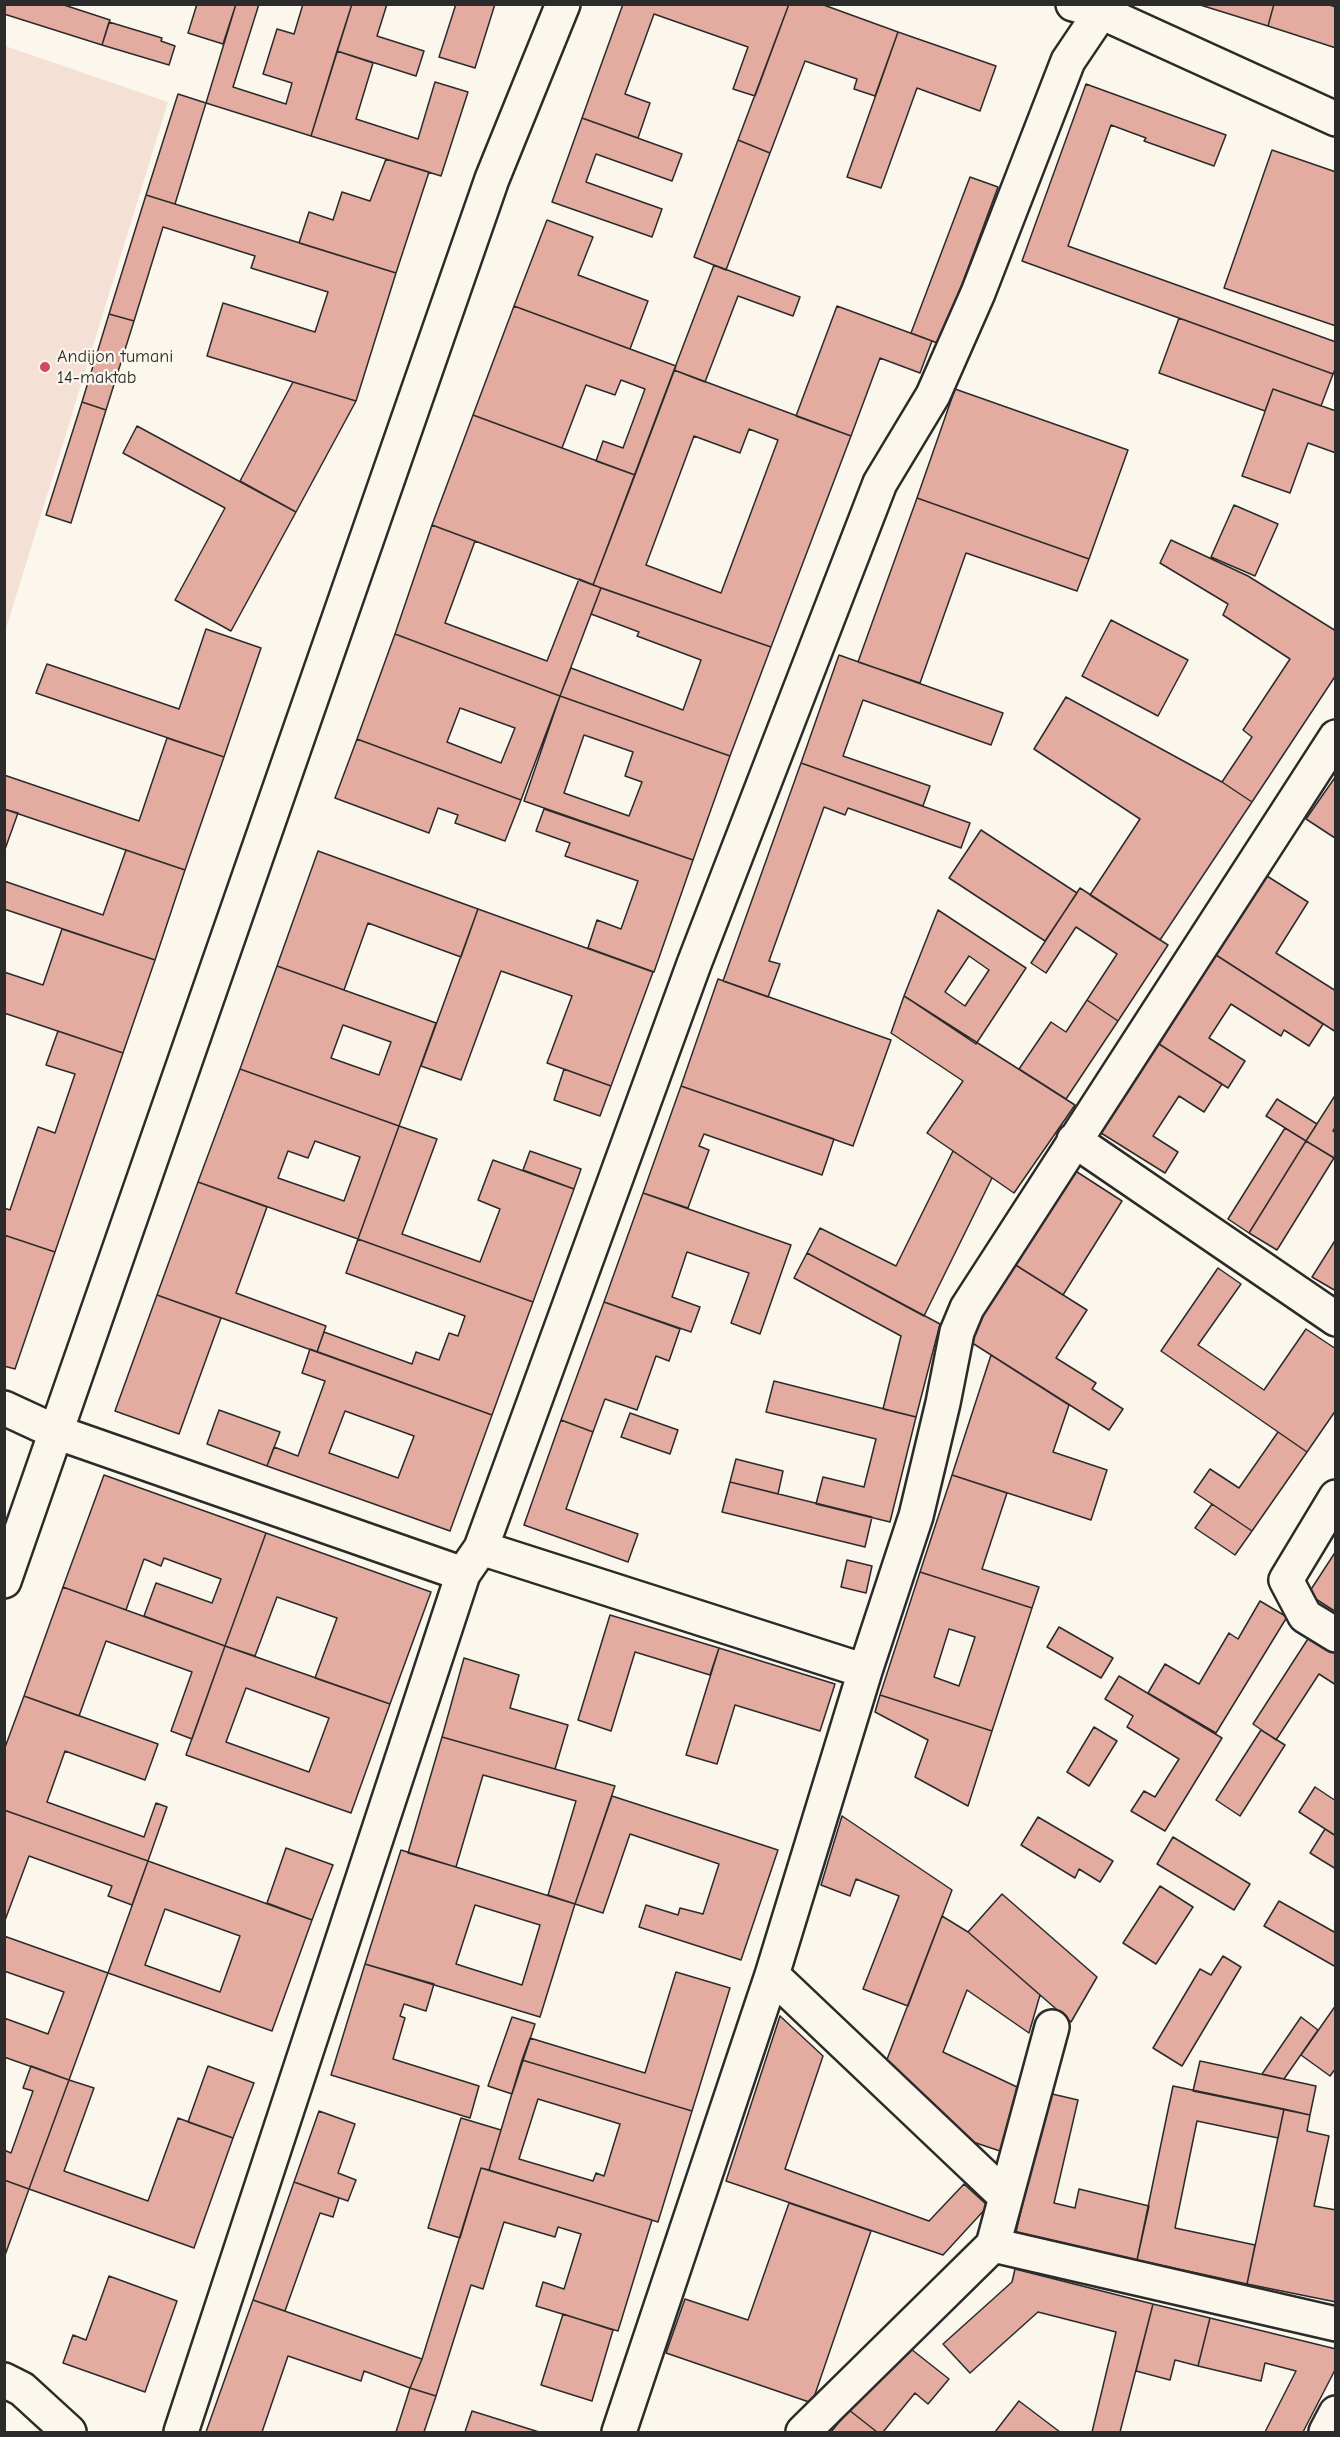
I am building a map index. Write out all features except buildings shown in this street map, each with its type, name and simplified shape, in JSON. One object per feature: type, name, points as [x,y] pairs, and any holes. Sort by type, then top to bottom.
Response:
[{"type":"street","points":[[4,1581],[492,179],[563,4]]},
{"type":"street","points":[[181,2433],[472,1561],[694,964],[880,483],[933,395],[978,293],[1068,61],[1093,7],[1335,119]]},
{"type":"street","points":[[619,2433],[772,1975],[865,1671],[916,1516],[957,1332],[967,1308],[1335,736]]},
{"type":"street","points":[[1074,1140],[1335,1318]]},
{"type":"street","points":[[4,1408],[56,1432],[472,1561],[865,1671]]},
{"type":"street","points":[[1335,1497],[1286,1580],[1305,1616],[1335,1635]]},
{"type":"street","points":[[772,1975],[1005,2196]]},
{"type":"street","points":[[803,2433],[993,2245],[1052,2027]]},
{"type":"street","points":[[993,2245],[1335,2324]]},
{"type":"street","points":[[4,2380],[22,2390],[61,2430]]},
{"type":"street","points":[[1326,2433],[1335,2413]]},
{"type":"shaded area","name":"Andijon tumani 14-maktab","points":[[4,46],[168,102],[5,632]]},
{"type":"place","name":"Andijon tumani 14-maktab","points":[[45,367]]}]
